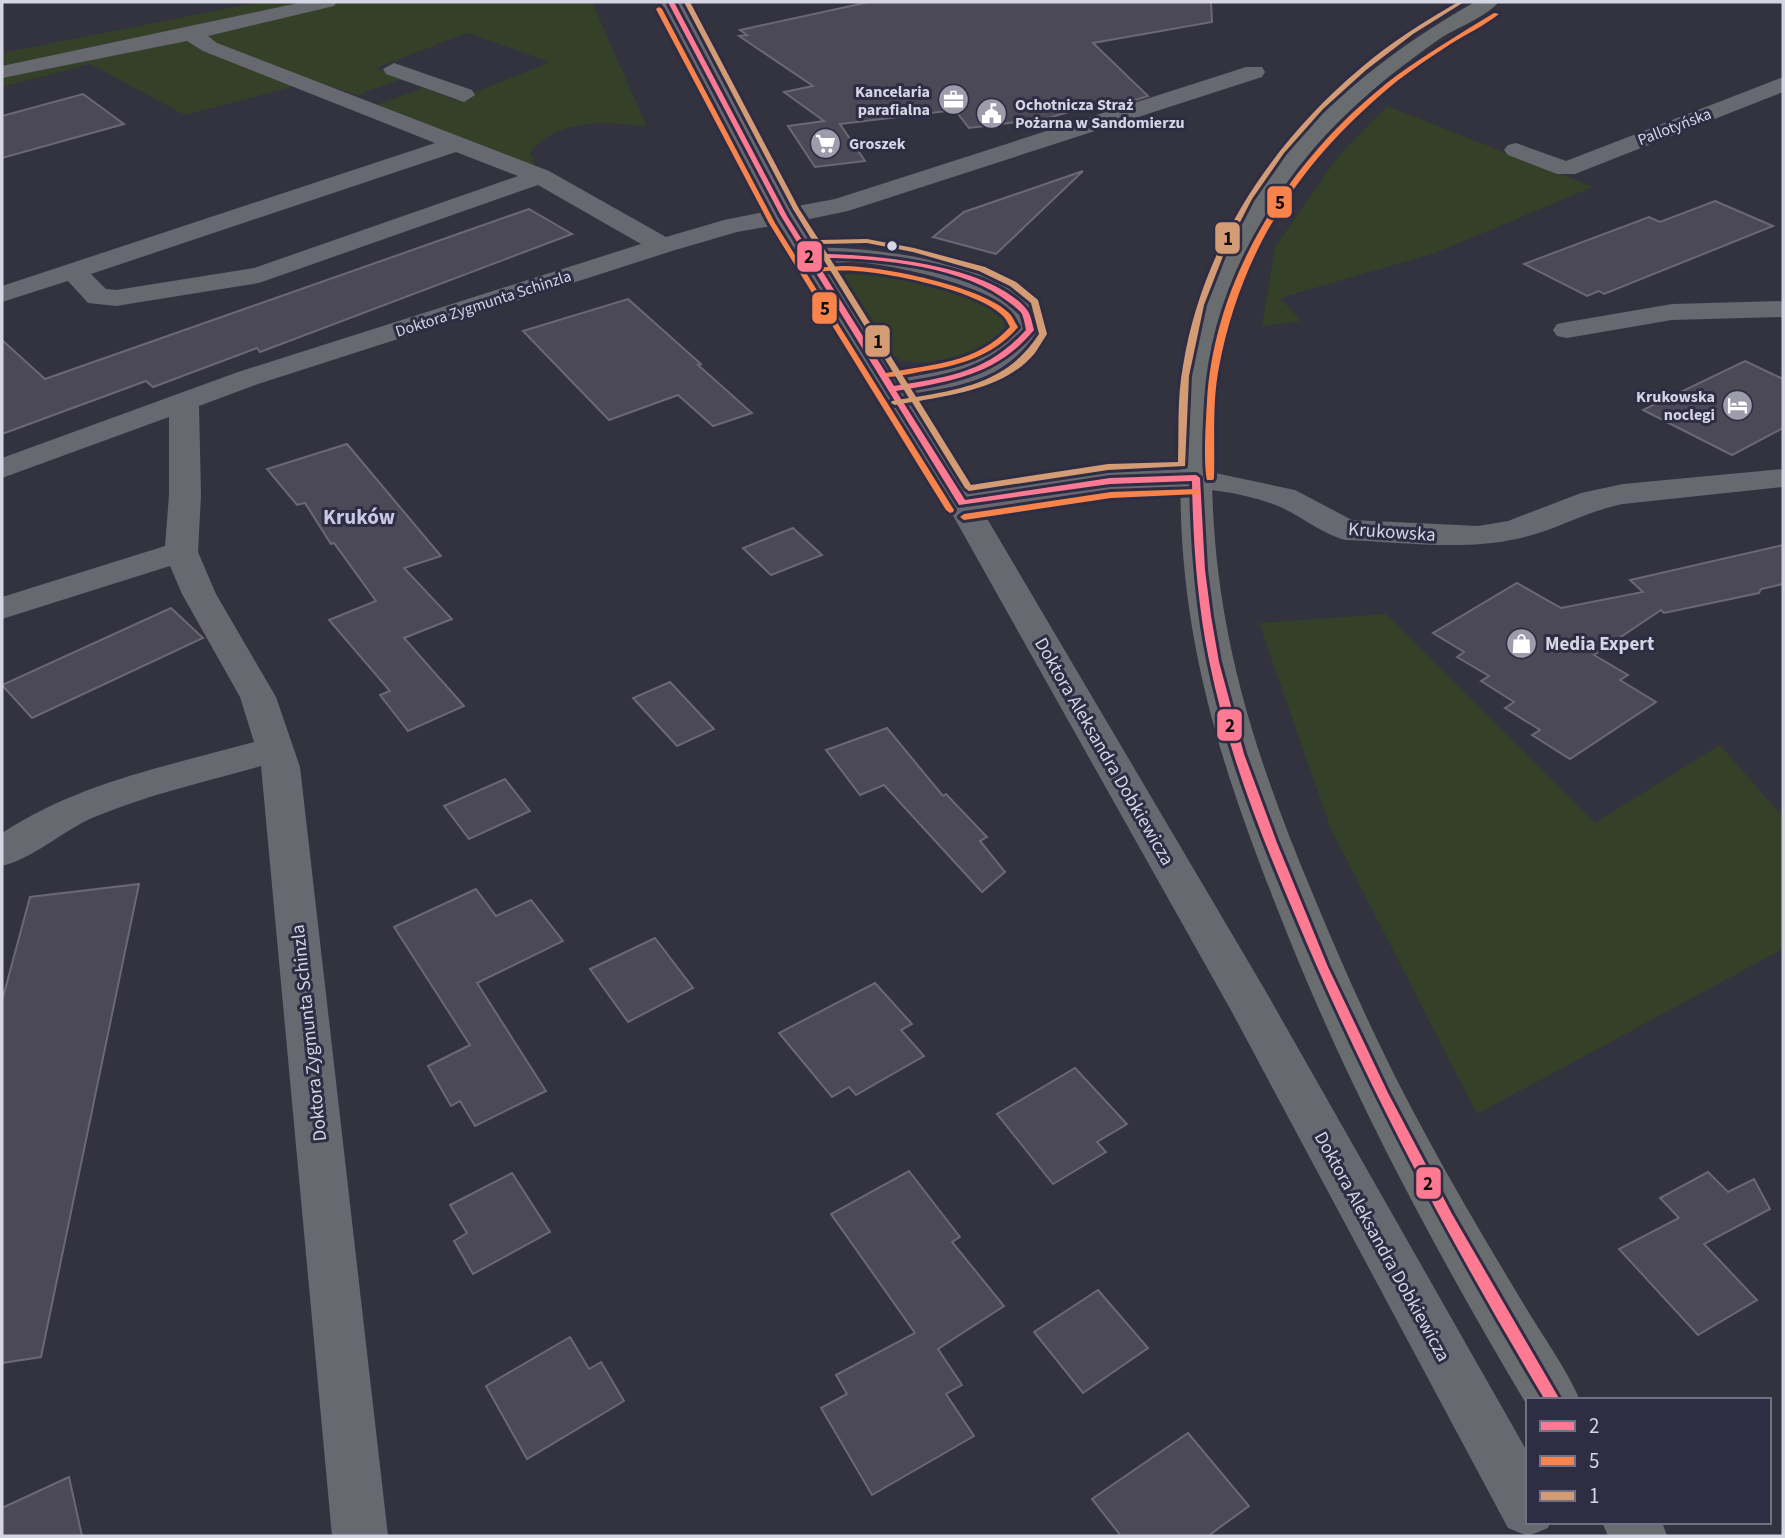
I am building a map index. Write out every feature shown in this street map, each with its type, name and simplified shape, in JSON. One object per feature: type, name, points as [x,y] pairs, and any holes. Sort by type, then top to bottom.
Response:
[{"type":"main road","points":[[1489,2],[1427,37],[1366,80],[1320,125],[1267,194],[1234,256],[1209,330],[1199,377],[1196,478],[1200,570],[1217,675],[1243,767],[1321,966],[1387,1104],[1492,1298],[1552,1398]]},
{"type":"street","points":[[2,72],[327,2]]},
{"type":"street","name":"Doktora Aleksandra Dobkiewicza","points":[[671,2],[785,216],[962,503],[1249,1002],[1526,1504]]},
{"type":"street","points":[[190,33],[210,47],[540,176],[663,246]]},
{"type":"street","points":[[394,69],[464,95]]},
{"type":"street","name":"Doktora Zygmunta Schinzla","points":[[2,469],[184,401],[663,246],[733,225],[839,206],[1254,72]]},
{"type":"street","points":[[363,105],[429,80]]},
{"type":"street","name":"Pallotyńska","points":[[1516,150],[1566,169],[1783,84]]},
{"type":"street","points":[[4,294],[456,144]]},
{"type":"street","points":[[73,271],[98,297],[116,298],[248,278],[540,176]]},
{"type":"street","points":[[811,256],[866,255],[975,281],[1016,299],[1027,314],[1028,330],[1024,342],[1012,353],[953,376],[892,389]]},
{"type":"street","points":[[1567,330],[1672,312],[1783,309]]},
{"type":"street","name":"Doktora Zygmunta Schinzla","points":[[184,401],[181,552],[199,594],[258,697],[281,766],[360,1536]]},
{"type":"street","name":"Krukowska","points":[[962,503],[1110,481],[1196,478],[1284,497],[1345,530],[1478,536],[1515,530],[1592,500],[1623,494],[1783,478]]},
{"type":"street","points":[[2,608],[181,552]]},
{"type":"street","points":[[2,852],[38,828],[76,809],[119,793],[274,749]]},
{"type":"green space","points":[[260,2],[592,2],[647,127],[599,123],[584,124],[555,133],[530,152],[536,168],[376,105],[423,88],[456,100],[550,62],[467,33],[376,68],[402,79],[357,95],[315,81],[185,115],[90,64],[2,87],[2,53]]},
{"type":"green space","points":[[1387,106],[1593,187],[1435,253],[1280,298],[1301,321],[1262,326],[1275,247],[1337,158]]},
{"type":"green space","points":[[867,265],[949,283],[979,294],[1002,310],[1004,328],[991,344],[962,359],[932,363],[902,361],[894,356],[844,275],[845,269]]},
{"type":"green space","points":[[1386,614],[1595,823],[1720,745],[1783,817],[1783,949],[1477,1114],[1330,827],[1259,623]]},
{"type":"building","points":[[869,2],[1211,2],[1212,22],[1093,43],[1148,96],[1104,110],[1097,103],[1049,118],[969,128],[955,110],[840,124],[865,161],[815,167],[788,126],[824,121],[784,92],[813,86],[739,36],[747,35],[740,30]]},
{"type":"building","points":[[83,94],[124,124],[2,158],[2,116]]},
{"type":"building","points":[[1083,171],[996,254],[933,237],[964,212]]},
{"type":"building","points":[[1715,201],[1773,226],[1604,294],[1599,291],[1587,296],[1524,264],[1649,217],[1660,222]]},
{"type":"building","points":[[529,209],[572,234],[260,352],[257,348],[153,387],[146,381],[2,434],[2,340],[45,379]]},
{"type":"building","points":[[628,299],[752,413],[713,426],[678,395],[609,420],[523,331]]},
{"type":"building","points":[[1745,361],[1783,379],[1783,428],[1732,455],[1643,410]]},
{"type":"building","points":[[347,444],[441,556],[404,568],[452,619],[404,638],[464,706],[408,731],[380,695],[390,691],[329,620],[376,601],[334,543],[331,544],[305,503],[297,505],[267,469]]},
{"type":"building","points":[[793,528],[822,555],[771,575],[743,548]]},
{"type":"building","points":[[1783,545],[1783,584],[1761,589],[1759,593],[1664,613],[1661,610],[1594,655],[1628,675],[1620,680],[1656,702],[1570,759],[1532,735],[1540,730],[1505,708],[1514,702],[1481,681],[1489,676],[1457,657],[1464,652],[1433,633],[1517,583],[1561,608],[1643,592],[1630,580]]},
{"type":"building","points":[[171,608],[203,638],[32,718],[2,685]]},
{"type":"building","points":[[670,682],[714,729],[677,746],[633,698]]},
{"type":"building","points":[[887,728],[943,796],[946,794],[987,837],[980,841],[1005,872],[982,892],[884,785],[860,795],[826,750]]},
{"type":"building","points":[[505,779],[530,811],[469,839],[444,806]]},
{"type":"building","points":[[139,884],[41,1357],[2,1363],[2,1001],[30,897]]},
{"type":"building","points":[[476,889],[496,916],[531,900],[563,941],[477,983],[546,1091],[475,1126],[460,1101],[451,1106],[428,1066],[470,1045],[394,927]]},
{"type":"building","points":[[655,938],[693,988],[628,1022],[590,969]]},
{"type":"building","points":[[875,983],[912,1024],[901,1030],[924,1056],[856,1095],[849,1087],[832,1097],[779,1033]]},
{"type":"building","points":[[1075,1068],[1127,1124],[1097,1142],[1106,1152],[1053,1184],[997,1114]]},
{"type":"building","points":[[909,1171],[960,1237],[952,1242],[1004,1306],[938,1349],[962,1385],[946,1394],[974,1436],[872,1495],[821,1408],[847,1394],[836,1375],[915,1333],[831,1214]]},
{"type":"building","points":[[1708,1172],[1728,1192],[1754,1179],[1770,1209],[1704,1244],[1757,1300],[1698,1335],[1619,1249],[1679,1218],[1660,1198]]},
{"type":"building","points":[[512,1173],[550,1232],[473,1274],[454,1241],[467,1233],[450,1205]]},
{"type":"building","points":[[1098,1290],[1148,1348],[1083,1393],[1034,1332]]},
{"type":"building","points":[[570,1337],[589,1369],[601,1362],[624,1401],[527,1459],[486,1386]]},
{"type":"building","points":[[1188,1433],[1249,1506],[1208,1536],[1121,1536],[1092,1499]]},
{"type":"building","points":[[69,1477],[82,1536],[2,1536],[2,1508]]},
{"type":"transit line","name":"2","points":[[671,2],[784,216],[962,503]]},
{"type":"transit line","name":"1","points":[[687,2],[796,209],[969,488],[1108,467],[1182,464],[1185,376],[1200,305],[1221,251],[1249,199],[1282,152],[1321,108],[1364,68],[1411,33],[1461,2]]},
{"type":"transit line","name":"5","points":[[659,9],[772,223],[950,510]]},
{"type":"transit line","name":"5","points":[[1210,478],[1213,381],[1229,308],[1251,253],[1279,203],[1313,158],[1353,116],[1397,79],[1496,14]]},
{"type":"transit line","name":"1","points":[[810,242],[867,241],[914,250],[982,269],[1013,284],[1035,302],[1043,334],[1031,352],[1016,366],[979,385],[895,403]]},
{"type":"transit line","name":"2","points":[[811,256],[892,260],[954,273],[1005,295],[1023,310],[1030,330],[1001,358],[968,373],[892,389]]},
{"type":"transit line","name":"5","points":[[812,270],[861,269],[947,287],[992,304],[1007,315],[1014,327],[1003,339],[974,356],[958,362],[889,375]]},
{"type":"transit line","name":"2","points":[[1196,478],[1200,570],[1214,662],[1229,724],[1271,843],[1322,967],[1382,1094],[1481,1279],[1552,1398]]},
{"type":"transit line","name":"2","points":[[962,503],[1110,481],[1196,478]]},
{"type":"transit line","name":"5","points":[[964,517],[1111,495],[1196,492]]},
{"type":"place","name":"Kancelaria parafialna","points":[[953,100]]},
{"type":"place","name":"Ochotnicza Straż Pożarna w Sandomierzu","points":[[992,113]]},
{"type":"place","name":"Groszek","points":[[826,143]]},
{"type":"place","name":"Krukowska noclegi","points":[[1738,405]]},
{"type":"place","name":"Media Expert","points":[[1522,643]]},
{"type":"district","name":"Kruków","points":[[359,517]]}]
